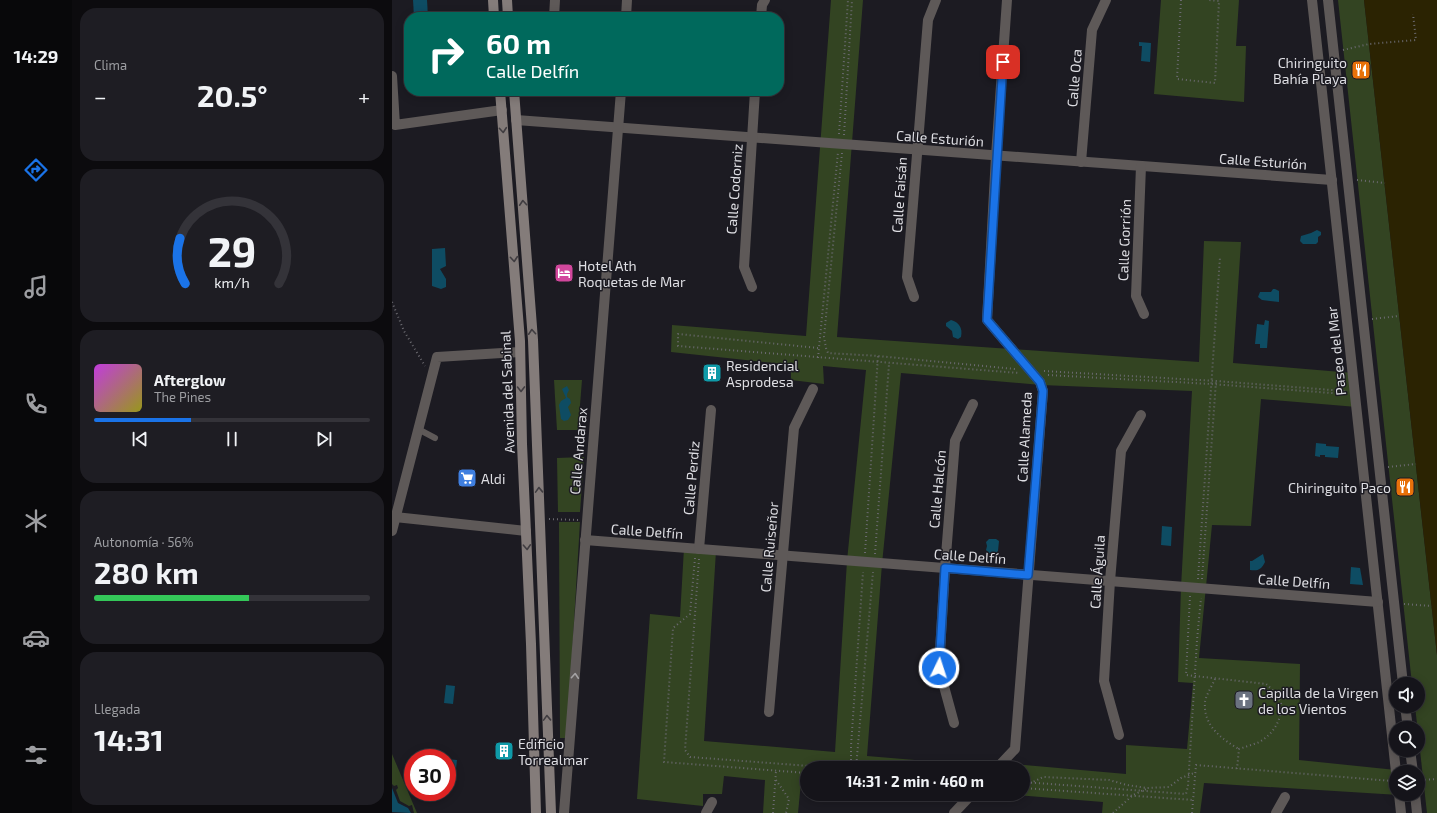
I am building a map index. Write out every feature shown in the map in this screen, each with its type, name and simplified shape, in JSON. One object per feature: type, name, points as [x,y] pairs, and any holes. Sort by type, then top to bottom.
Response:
[{"type":"street","points":[[493,0],[494,12]]},
{"type":"street","points":[[507,0],[508,12]]},
{"type":"street","points":[[554,12],[555,0]]},
{"type":"street","points":[[626,12],[627,0]]},
{"type":"street","points":[[761,12],[762,5],[765,0]]},
{"type":"street","name":"Calle Faisán","points":[[914,297],[907,277],[928,20],[936,0]]},
{"type":"street","name":"Calle Alameda","points":[[1004,761],[1015,750],[1043,391],[1040,382],[1033,372],[987,320],[996,156],[1007,0]]},
{"type":"street","name":"Calle Oca","points":[[1081,162],[1092,30],[1106,0]]},
{"type":"street","name":"Paseo del Mar","points":[[1312,0],[1378,602],[1389,678]]},
{"type":"street","points":[[1328,0],[1402,677]]},
{"type":"street","points":[[392,76],[395,125],[502,110]]},
{"type":"street","name":"Avenida del Sabinal","points":[[501,96],[520,341],[522,444],[531,644],[536,813]]},
{"type":"street","name":"Avenida del Sabinal","points":[[514,96],[533,340],[551,813]]},
{"type":"street","name":"Calle Andarax","points":[[564,813],[621,96]]},
{"type":"street","name":"Calle Codorniz","points":[[752,287],[744,267],[755,96]]},
{"type":"street","name":"Calle Esturión","points":[[516,120],[1332,180]]},
{"type":"street","name":"Calle Gorrión","points":[[1141,166],[1136,296],[1144,314]]},
{"type":"street","points":[[392,531],[437,357],[520,352]]},
{"type":"street","name":"Calle Ruiseñor","points":[[769,712],[794,428],[813,389]]},
{"type":"street","name":"Calle Halcón","points":[[954,722],[939,668],[955,441],[973,404]]},
{"type":"street","name":"Calle Perdiz","points":[[698,549],[711,410]]},
{"type":"street","name":"Calle Águila","points":[[1119,735],[1104,681],[1110,581],[1121,451],[1141,415]]},
{"type":"street","points":[[395,517],[526,531]]},
{"type":"street","name":"Calle Delfín","points":[[585,540],[1378,602]]},
{"type":"street","name":"Paseo del Mar","points":[[1393,713],[1396,765]]},
{"type":"street","points":[[1276,813],[1285,797]]},
{"type":"street","points":[[954,813],[965,801]]},
{"type":"street","points":[[1400,801],[1401,813]]},
{"type":"street","points":[[1417,813],[1418,801]]},
{"type":"street","points":[[706,813],[712,802]]},
{"type":"lane","points":[[418,429],[435,438]]},
{"type":"path","points":[[818,358],[841,144],[848,0]]},
{"type":"path","points":[[852,0],[824,337],[828,353],[878,356],[1033,372],[1216,381],[1355,393]]},
{"type":"path","points":[[1181,0],[1177,79],[1215,83],[1219,1],[1209,0]]},
{"type":"path","points":[[1369,44],[1416,40],[1413,14]]},
{"type":"path","points":[[1348,179],[1384,183]]},
{"type":"path","points":[[1030,783],[1141,792],[1186,794],[1190,764],[1197,640],[1197,588],[1220,257]]},
{"type":"path","points":[[392,302],[404,331],[432,378]]},
{"type":"path","points":[[818,348],[678,334],[678,346],[818,358],[1355,393]]},
{"type":"path","points":[[1215,679],[1205,701],[1206,715],[1212,728],[1225,741],[1239,749],[1258,742],[1273,731],[1279,718],[1281,704],[1274,692],[1266,684],[1186,676],[1197,588],[1216,381]]},
{"type":"path","points":[[540,519],[587,520]]},
{"type":"path","points":[[698,549],[685,750],[690,757],[800,765]]},
{"type":"path","points":[[698,549],[690,614],[673,628],[664,762],[800,773]]},
{"type":"path","points":[[1395,603],[1432,606]]},
{"type":"path","points":[[1237,769],[1239,749]]},
{"type":"path","points":[[1190,764],[1389,780]]},
{"type":"path","points":[[1191,813],[1196,765]]},
{"type":"path","points":[[773,813],[776,771]]},
{"type":"path","points":[[1030,784],[1043,777],[1109,780],[1127,786],[1147,788],[1169,787],[1181,778],[1195,773]]},
{"type":"path","points":[[775,779],[789,799],[786,813]]},
{"type":"path","points":[[1425,780],[1437,779]]},
{"type":"path","points":[[1113,813],[1133,796],[1147,788]]},
{"type":"path","points":[[1030,789],[1193,800]]},
{"type":"green space","points":[[831,0],[863,0],[837,337],[1199,362],[1204,241],[1241,242],[1233,363],[1353,373],[1357,407],[1261,399],[1251,526],[1212,525],[1199,658],[1300,664],[1299,760],[1389,769],[1389,794],[1204,783],[1200,813],[1102,813],[1103,802],[1030,796],[1030,765],[1126,774],[1126,745],[1187,749],[1193,683],[1178,682],[1181,587],[1192,391],[1041,385],[901,373],[882,564],[867,756],[927,761],[800,761],[800,792],[798,813],[763,813],[765,780],[724,776],[722,794],[703,794],[703,806],[637,799],[650,614],[680,617],[684,548],[716,551],[704,741],[835,752],[847,561],[866,370],[823,366],[824,384],[791,380],[791,365],[671,352],[672,325],[806,336]]},
{"type":"green space","points":[[1161,0],[1239,0],[1236,46],[1246,46],[1244,102],[1154,94]]},
{"type":"green space","points":[[1338,0],[1364,0],[1437,655],[1437,813],[1427,813],[1425,795],[1425,765],[1422,765],[1421,757],[1425,757],[1425,721],[1417,721],[1416,713],[1425,713],[1425,677],[1411,677]]},
{"type":"green space","points":[[554,380],[582,380],[578,430],[557,430]]},
{"type":"green space","points":[[584,457],[580,512],[558,512],[557,458]]},
{"type":"green space","points":[[559,522],[580,522],[567,738],[560,738]]},
{"type":"green space","points":[[392,754],[404,782],[404,801],[412,801],[417,813],[414,813],[412,805],[409,806],[400,801],[396,790],[398,788],[397,785],[394,786],[392,784]]},
{"type":"sand","points":[[1364,0],[1437,0],[1437,655]]},
{"type":"water","points":[[413,0],[427,0],[428,12],[414,12]]},
{"type":"water","points":[[1139,42],[1151,43],[1150,62],[1141,61],[1142,46],[1139,46]]},
{"type":"water","points":[[1317,230],[1321,232],[1321,235],[1318,237],[1318,242],[1316,244],[1303,244],[1300,241],[1301,236]]},
{"type":"water","points":[[445,248],[446,266],[440,269],[446,279],[446,287],[441,289],[432,286],[432,249]]},
{"type":"water","points":[[1273,289],[1279,291],[1279,302],[1262,300],[1258,297],[1260,292],[1271,292]]},
{"type":"water","points":[[951,320],[956,322],[961,328],[961,337],[958,339],[953,337],[952,331],[946,326],[946,323]]},
{"type":"water","points":[[1265,320],[1269,321],[1267,348],[1260,348],[1260,344],[1255,344],[1257,324],[1264,325]]},
{"type":"water","points":[[567,386],[569,390],[567,397],[570,399],[571,403],[568,407],[571,415],[568,420],[564,421],[561,419],[559,405],[561,401],[566,398],[562,389]]},
{"type":"water","points":[[1316,443],[1326,444],[1326,446],[1339,447],[1338,458],[1325,457],[1325,455],[1320,455],[1320,457],[1315,456]]},
{"type":"water","points":[[1162,526],[1172,527],[1171,546],[1161,545]]},
{"type":"water","points":[[989,539],[996,539],[999,541],[998,551],[996,553],[989,553],[986,550],[986,542]]},
{"type":"water","points":[[1263,554],[1265,562],[1262,567],[1257,570],[1250,570],[1250,561]]},
{"type":"water","points":[[1351,567],[1360,568],[1363,585],[1350,584]]},
{"type":"water","points":[[446,685],[455,686],[453,704],[444,703]]},
{"type":"water","points":[[392,788],[398,803],[408,808],[411,813],[392,812]]},
{"type":"place","name":"Chiringuito Bahía Playa","points":[[1361,70]]},
{"type":"place","name":"Hotel Ath Roquetas de Mar","points":[[564,273]]},
{"type":"place","name":"Residencial Asprodesa","points":[[712,373]]},
{"type":"place","name":"Aldi","points":[[467,478]]},
{"type":"place","name":"Chiringuito Paco","points":[[1405,487]]},
{"type":"place","name":"Capilla de la Virgen de los Vientos","points":[[1244,700]]},
{"type":"place","name":"Edificio Torrealmar","points":[[504,751]]},
{"type":"route","points":[[939,668],[945,568],[1028,575],[1043,391],[1040,382],[1034,374],[987,320],[1003,62]]}]
